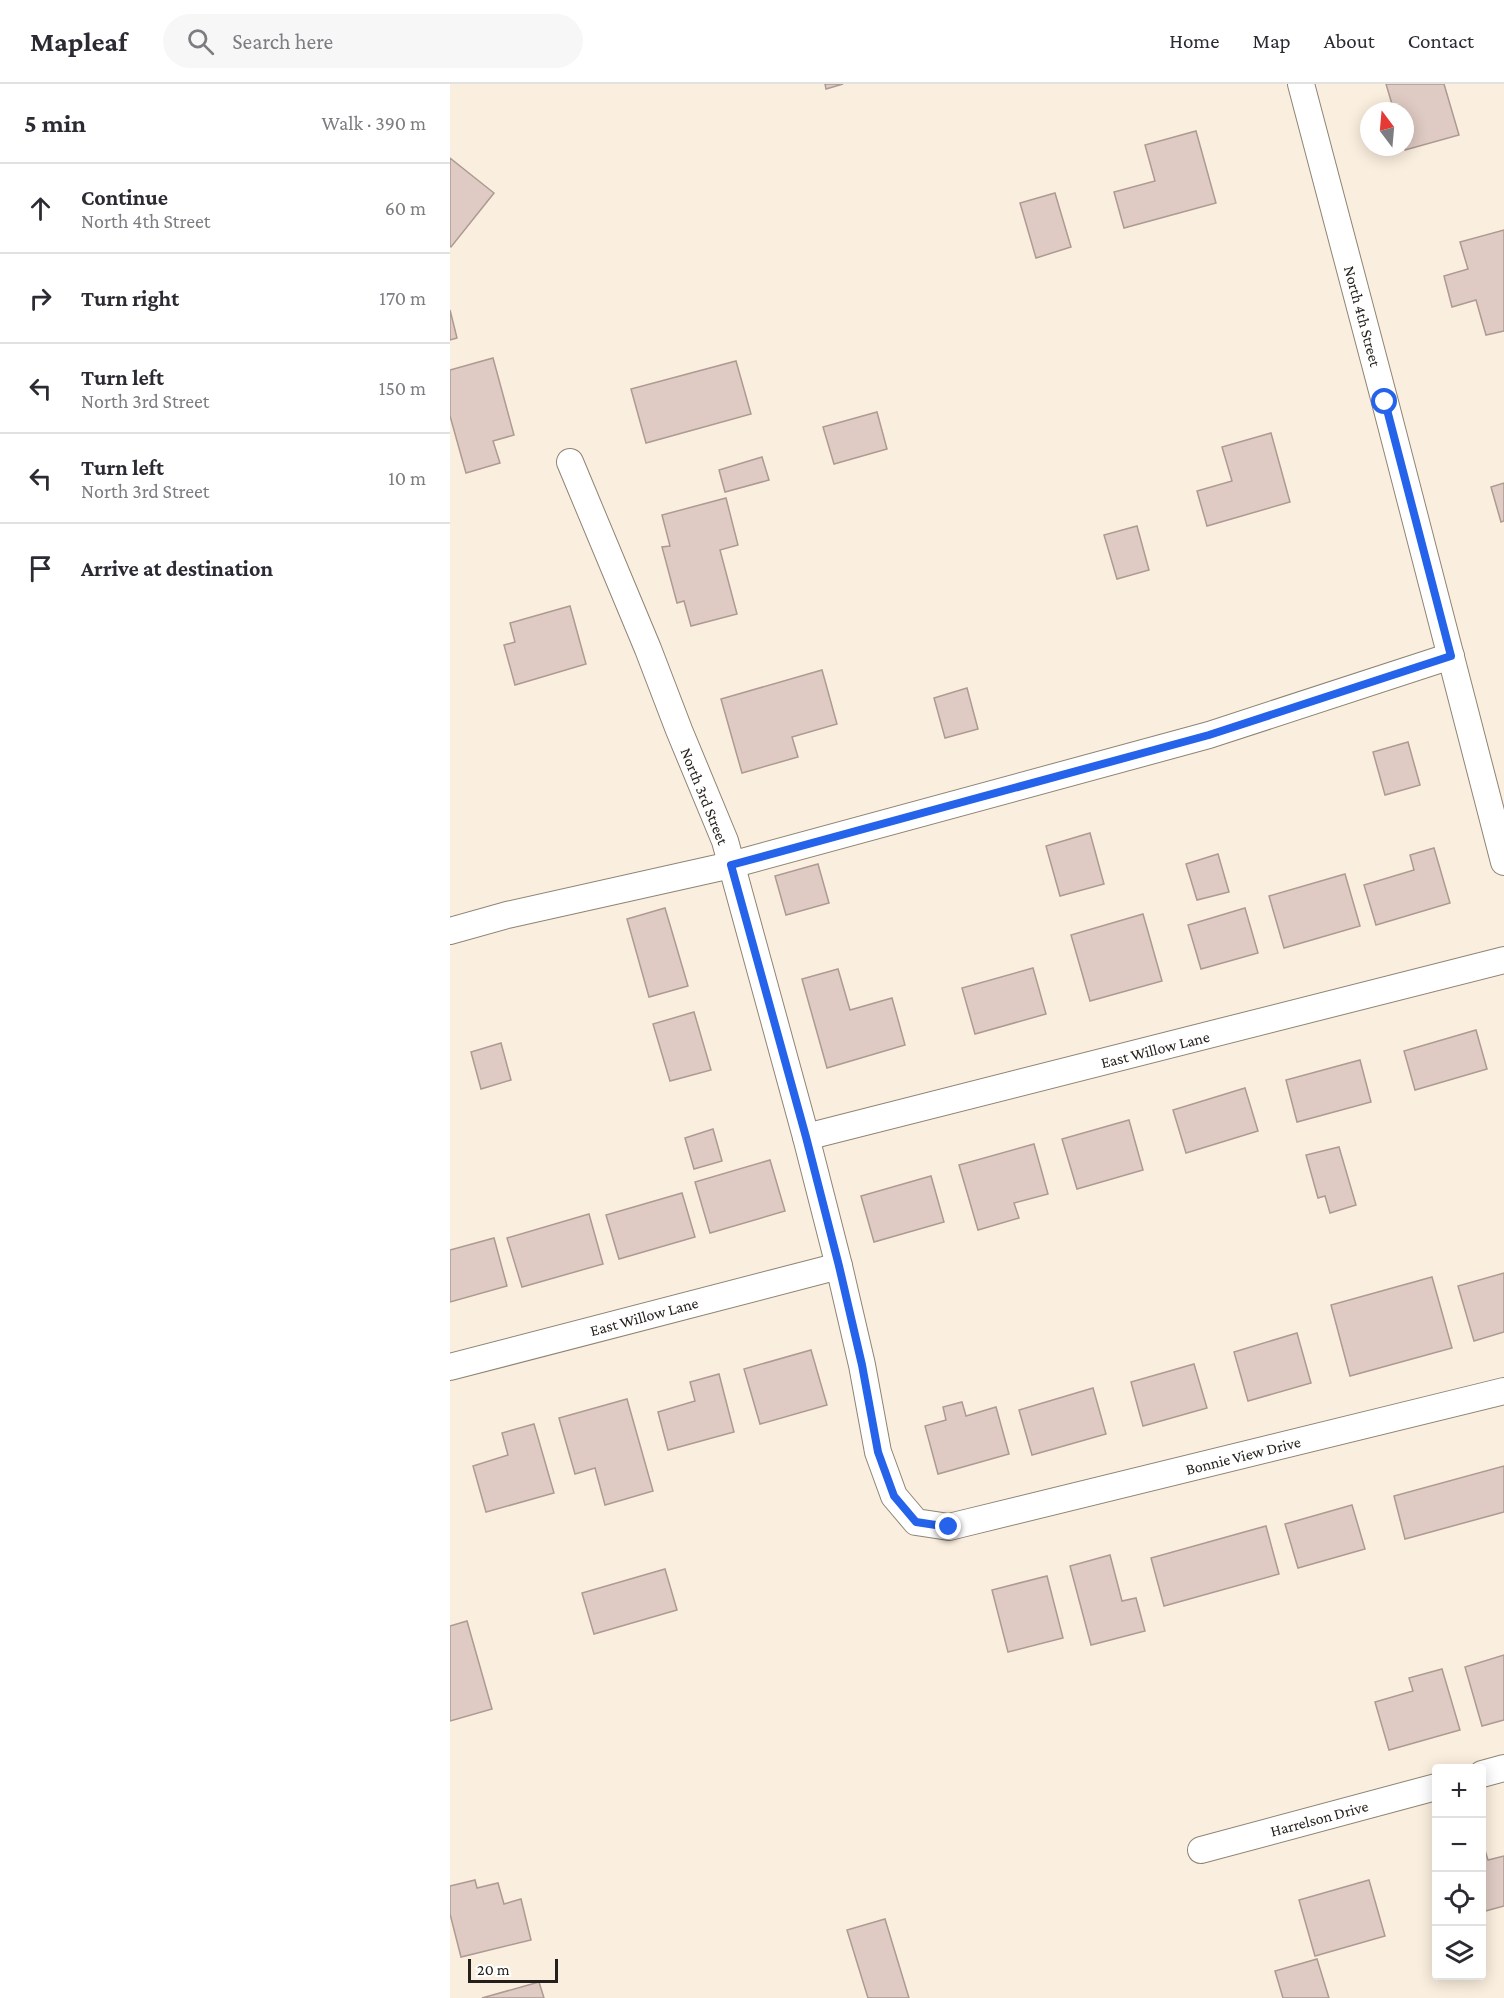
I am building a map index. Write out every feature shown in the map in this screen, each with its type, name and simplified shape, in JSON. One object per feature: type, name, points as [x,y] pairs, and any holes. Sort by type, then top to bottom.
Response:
[{"type":"street","name":"North 4th Street","points":[[1301,84],[1504,862]]},
{"type":"street","name":"North 3rd Street","points":[[570,462],[725,841],[839,1266],[862,1365],[878,1452],[894,1496],[916,1522],[949,1527],[982,1519]]},
{"type":"street","points":[[450,931],[507,915],[731,865],[1209,735],[1451,656]]},
{"type":"street","name":"East Willow Lane","points":[[806,1137],[1504,960]]},
{"type":"street","name":"East Willow Lane","points":[[450,1367],[839,1266]]},
{"type":"street","name":"Bonnie View Drive","points":[[982,1519],[1504,1391]]},
{"type":"street","points":[[1486,1773],[1504,1768]]},
{"type":"street","name":"Harrelson Drive","points":[[1201,1850],[1432,1787]]},
{"type":"building","points":[[825,84],[843,84],[826,89]]},
{"type":"building","points":[[1386,84],[1444,84],[1459,135],[1414,148],[1414,102],[1391,102]]},
{"type":"building","points":[[1196,131],[1216,203],[1124,228],[1114,192],[1155,181],[1145,145]]},
{"type":"building","points":[[450,158],[494,193],[451,247],[450,246]]},
{"type":"building","points":[[1055,193],[1071,247],[1036,258],[1020,203]]},
{"type":"building","points":[[1504,230],[1504,331],[1486,335],[1476,300],[1452,307],[1444,276],[1468,269],[1460,242]]},
{"type":"building","points":[[450,310],[457,338],[450,340]]},
{"type":"building","points":[[493,358],[514,435],[493,441],[500,463],[466,473],[450,416],[450,370]]},
{"type":"building","points":[[736,361],[751,414],[646,443],[631,389]]},
{"type":"building","points":[[877,412],[887,449],[834,464],[823,427]]},
{"type":"building","points":[[1271,433],[1290,502],[1207,526],[1197,491],[1232,481],[1222,447]]},
{"type":"building","points":[[762,457],[769,480],[725,492],[719,470]]},
{"type":"building","points":[[1504,483],[1504,521],[1501,522],[1491,487]]},
{"type":"building","points":[[726,498],[738,545],[720,550],[737,614],[691,626],[684,601],[677,603],[662,547],[670,546],[662,515]]},
{"type":"building","points":[[1137,526],[1149,570],[1117,579],[1104,535]]},
{"type":"building","points":[[570,606],[586,664],[515,685],[504,645],[515,642],[510,623]]},
{"type":"building","points":[[822,670],[837,724],[792,737],[798,757],[742,773],[721,699]]},
{"type":"building","points":[[967,688],[978,729],[945,738],[934,698]]},
{"type":"building","points":[[1408,742],[1420,785],[1385,795],[1373,752]]},
{"type":"building","points":[[1090,833],[1104,884],[1060,896],[1046,846]]},
{"type":"building","points":[[1434,848],[1450,903],[1376,925],[1364,885],[1414,870],[1410,855]]},
{"type":"building","points":[[1218,854],[1229,892],[1197,900],[1186,864]]},
{"type":"building","points":[[818,864],[829,903],[786,915],[775,876]]},
{"type":"building","points":[[1345,874],[1360,926],[1284,948],[1269,896]]},
{"type":"building","points":[[665,908],[688,986],[649,997],[627,919]]},
{"type":"building","points":[[1245,908],[1258,953],[1201,969],[1188,925]]},
{"type":"building","points":[[1143,914],[1162,981],[1090,1001],[1071,935]]},
{"type":"building","points":[[1033,968],[1046,1014],[975,1034],[962,988]]},
{"type":"building","points":[[838,969],[850,1010],[892,998],[905,1045],[827,1068],[802,979]]},
{"type":"building","points":[[694,1012],[711,1070],[670,1081],[653,1024]]},
{"type":"building","points":[[1476,1030],[1487,1069],[1415,1090],[1404,1051]]},
{"type":"building","points":[[501,1043],[511,1080],[481,1089],[471,1052]]},
{"type":"building","points":[[1360,1060],[1371,1102],[1297,1122],[1286,1080]]},
{"type":"building","points":[[1245,1088],[1258,1131],[1186,1153],[1173,1110]]},
{"type":"building","points":[[1129,1120],[1143,1170],[1077,1189],[1062,1139]]},
{"type":"building","points":[[713,1129],[722,1161],[694,1169],[685,1138]]},
{"type":"building","points":[[1034,1144],[1048,1194],[1014,1203],[1019,1218],[978,1230],[959,1165]]},
{"type":"building","points":[[1339,1147],[1356,1205],[1330,1213],[1325,1196],[1318,1198],[1306,1155]]},
{"type":"building","points":[[770,1160],[785,1211],[710,1233],[695,1182]]},
{"type":"building","points":[[931,1176],[944,1222],[874,1242],[861,1196]]},
{"type":"building","points":[[682,1193],[695,1237],[619,1259],[606,1215]]},
{"type":"building","points":[[589,1214],[603,1264],[522,1287],[507,1238]]},
{"type":"building","points":[[494,1238],[507,1286],[450,1302],[450,1250]]},
{"type":"building","points":[[1504,1273],[1504,1332],[1474,1341],[1458,1286]]},
{"type":"building","points":[[1432,1277],[1452,1348],[1350,1376],[1331,1305]]},
{"type":"building","points":[[1297,1333],[1311,1383],[1248,1401],[1234,1352]]},
{"type":"building","points":[[811,1350],[827,1405],[760,1424],[744,1369]]},
{"type":"building","points":[[1194,1364],[1207,1408],[1143,1426],[1131,1382]]},
{"type":"building","points":[[719,1374],[734,1432],[668,1450],[658,1412],[695,1401],[690,1382]]},
{"type":"building","points":[[1093,1388],[1106,1434],[1032,1455],[1019,1410]]},
{"type":"building","points":[[627,1399],[653,1491],[605,1505],[595,1468],[575,1474],[559,1418]]},
{"type":"building","points":[[962,1402],[966,1416],[996,1407],[1009,1454],[938,1474],[925,1426],[946,1420],[943,1407]]},
{"type":"building","points":[[534,1424],[554,1493],[486,1512],[473,1466],[508,1455],[502,1433]]},
{"type":"building","points":[[1504,1466],[1504,1512],[1405,1539],[1394,1496]]},
{"type":"building","points":[[1352,1505],[1365,1549],[1298,1568],[1285,1524]]},
{"type":"building","points":[[1266,1526],[1279,1574],[1164,1606],[1151,1558]]},
{"type":"building","points":[[1110,1555],[1122,1601],[1136,1598],[1145,1631],[1091,1645],[1070,1566]]},
{"type":"building","points":[[665,1569],[677,1610],[594,1634],[582,1593]]},
{"type":"building","points":[[1047,1576],[1063,1638],[1008,1652],[992,1590]]},
{"type":"building","points":[[467,1621],[492,1709],[450,1721],[450,1626]]},
{"type":"building","points":[[1504,1655],[1504,1720],[1482,1726],[1465,1667]]},
{"type":"building","points":[[1442,1669],[1460,1730],[1389,1750],[1375,1702],[1413,1691],[1409,1678]]},
{"type":"building","points":[[1486,1854],[1488,1860],[1504,1856],[1504,1906],[1486,1911]]},
{"type":"building","points":[[475,1880],[477,1888],[498,1883],[504,1904],[521,1899],[531,1940],[461,1957],[450,1914],[450,1886]]},
{"type":"building","points":[[1369,1880],[1385,1936],[1315,1956],[1299,1900]]},
{"type":"building","points":[[885,1919],[909,1998],[868,1998],[847,1930]]},
{"type":"building","points":[[1317,1959],[1329,1998],[1283,1998],[1275,1971]]},
{"type":"building","points":[[539,1982],[544,1998],[482,1998]]},
{"type":"route","points":[[949,1527],[916,1522],[894,1496],[878,1452],[862,1365],[839,1266],[731,865],[1209,735],[1451,656],[1385,402]]}]
